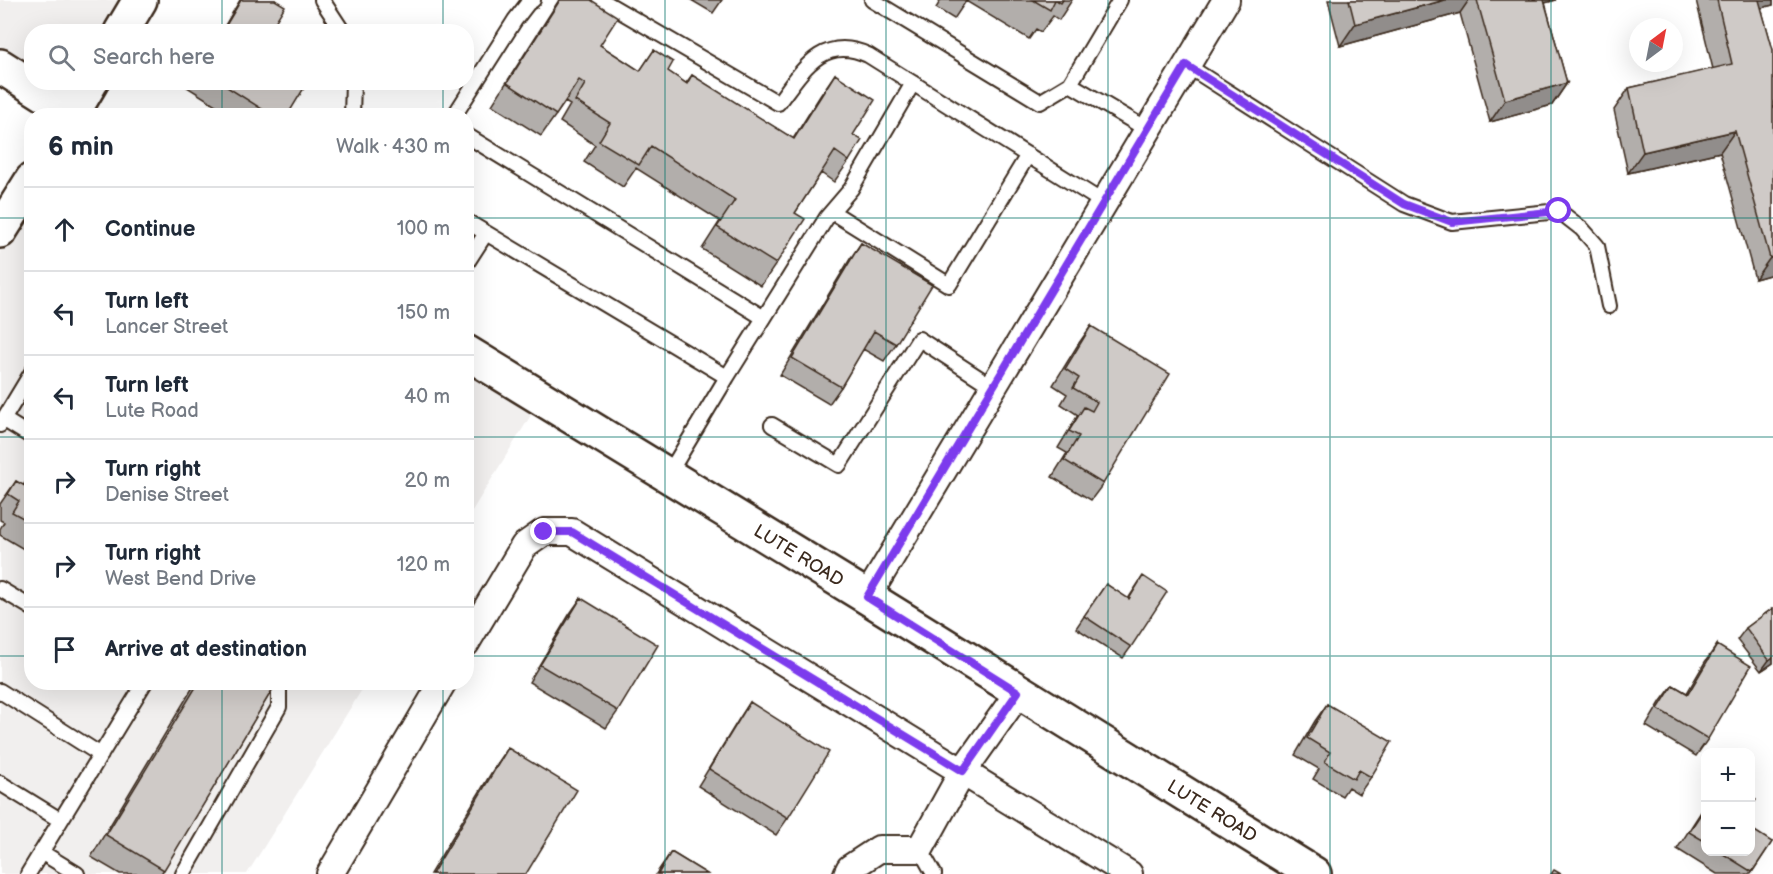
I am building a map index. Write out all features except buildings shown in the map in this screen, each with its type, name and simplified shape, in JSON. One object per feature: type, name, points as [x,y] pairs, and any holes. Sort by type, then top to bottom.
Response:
[{"type":"street","points":[[126,24],[140,0]]},
{"type":"street","points":[[867,597],[1226,0]]},
{"type":"street","points":[[0,66],[24,82]]},
{"type":"street","points":[[37,90],[65,108]]},
{"type":"street","points":[[77,108],[87,90]]},
{"type":"street","points":[[0,231],[24,193]]},
{"type":"street","name":"LUTE ROAD","points":[[474,357],[1314,874]]},
{"type":"street","points":[[474,630],[524,546],[544,532],[572,532],[1129,874]]},
{"type":"street","points":[[330,874],[438,690]]},
{"type":"street","points":[[847,874],[850,868],[879,849],[920,849],[963,771],[1018,692]]},
{"type":"lane","points":[[322,0],[338,24]]},
{"type":"lane","points":[[474,85],[515,20],[533,0]]},
{"type":"lane","points":[[597,0],[608,4],[778,103],[808,63],[823,53],[838,49],[856,49],[1104,203]]},
{"type":"lane","points":[[872,0],[1040,102],[1070,84],[1120,0]]},
{"type":"lane","points":[[1186,65],[1404,204],[1452,222],[1559,211],[1597,246],[1609,306]]},
{"type":"lane","points":[[668,475],[802,256],[850,189],[913,83]]},
{"type":"lane","points":[[1070,84],[1148,130]]},
{"type":"lane","points":[[352,108],[353,90]]},
{"type":"lane","points":[[459,108],[471,90]]},
{"type":"lane","points":[[474,140],[764,318]]},
{"type":"lane","points":[[832,213],[949,285],[1028,155]]},
{"type":"lane","points":[[474,226],[727,377]]},
{"type":"lane","points":[[474,252],[486,233]]},
{"type":"lane","points":[[772,425],[839,465],[919,339],[993,387]]},
{"type":"lane","points":[[24,385],[2,422],[24,433]]},
{"type":"lane","points":[[0,589],[24,603]]},
{"type":"lane","points":[[28,874],[140,690]]},
{"type":"lane","points":[[183,874],[279,707],[279,690]]},
{"type":"lane","points":[[0,691],[101,755]]},
{"type":"lane","points":[[0,783],[60,820]]},
{"type":"lane","points":[[920,849],[934,874]]},
{"type":"lane","points":[[41,852],[76,874]]},
{"type":"shaded area","points":[[0,0],[131,0],[116,24],[24,24],[24,74],[0,59]]},
{"type":"shaded area","points":[[24,207],[24,690],[362,690],[247,874],[0,874],[0,247]]},
{"type":"shaded area","points":[[474,369],[536,407],[474,508]]},
{"type":"route","points":[[544,532],[572,532],[963,771],[1018,692],[867,597],[1186,65],[1404,204],[1452,222],[1559,211]]}]
